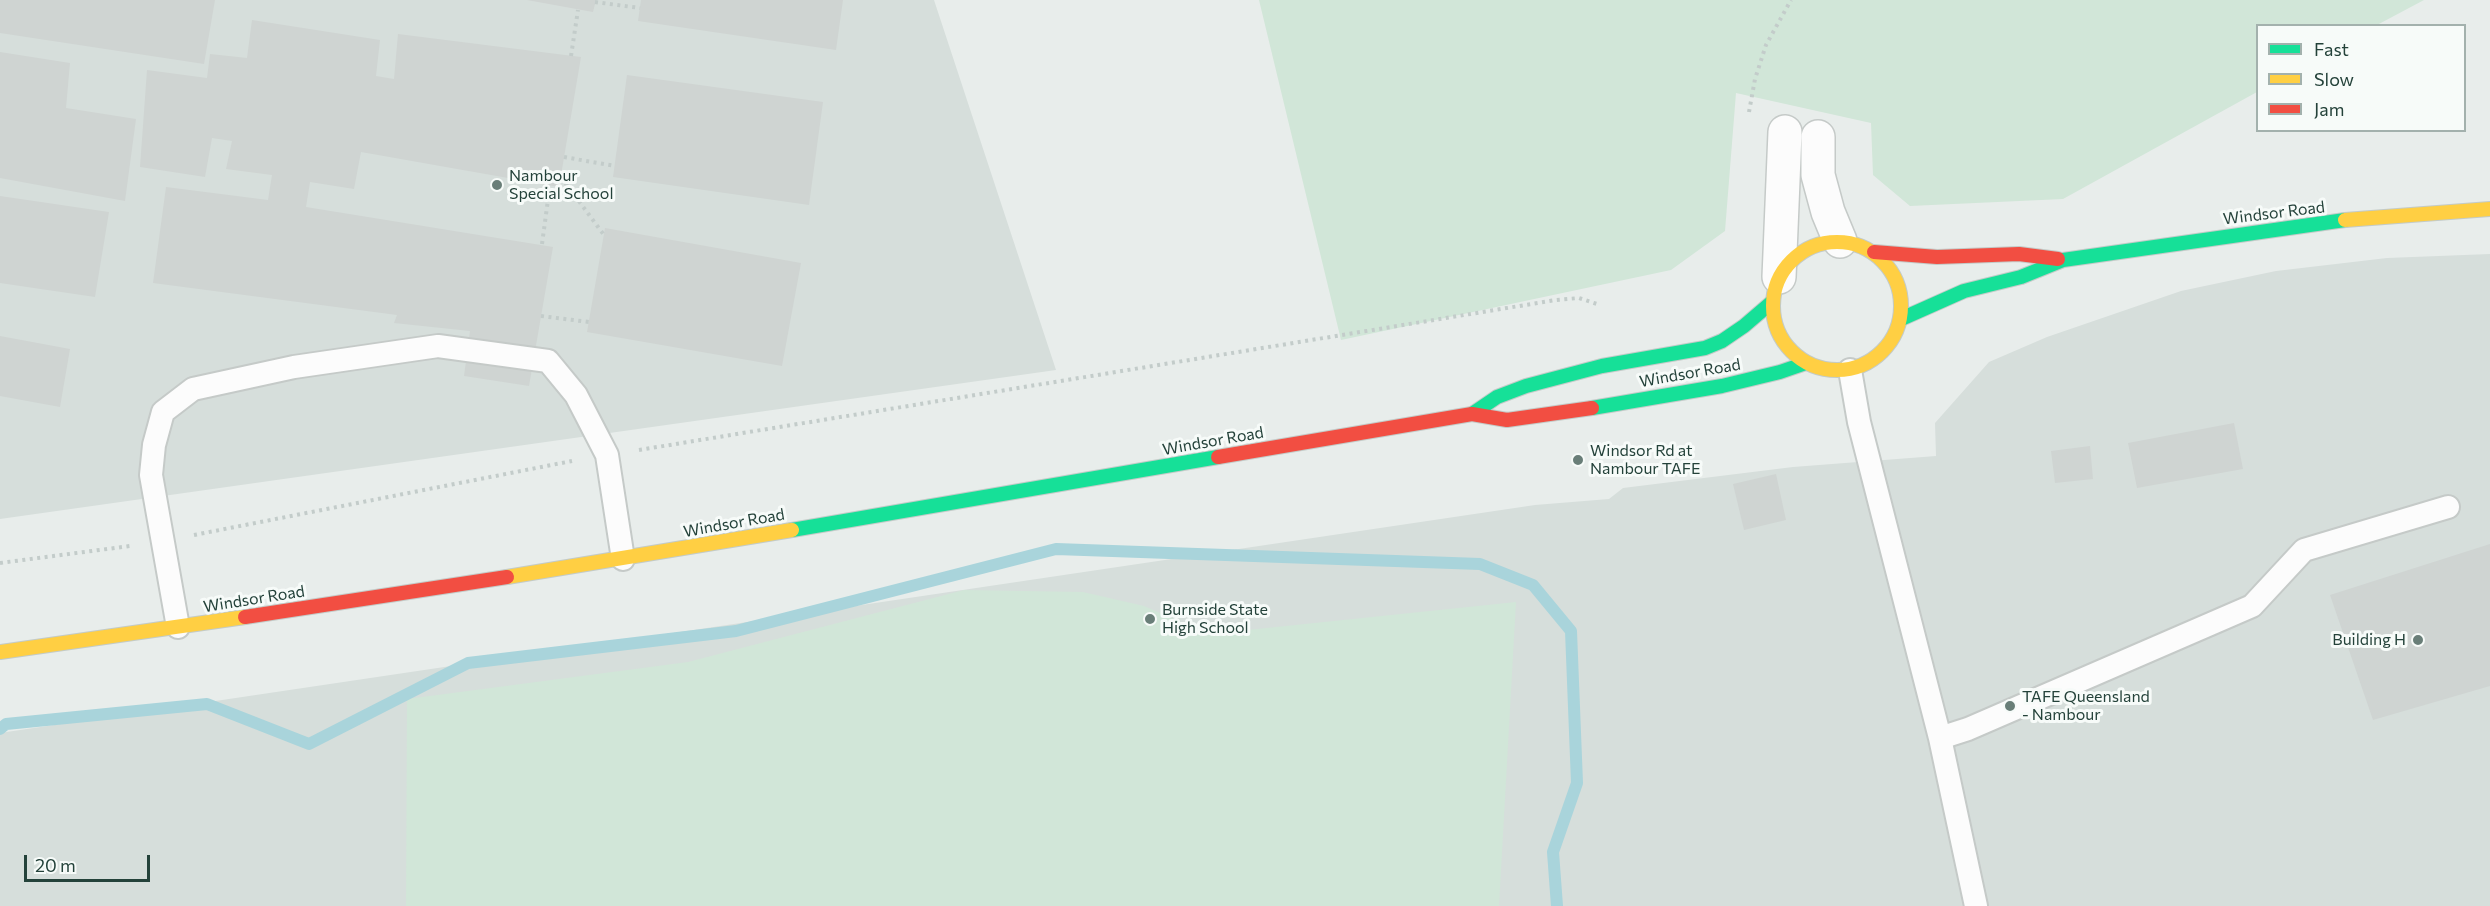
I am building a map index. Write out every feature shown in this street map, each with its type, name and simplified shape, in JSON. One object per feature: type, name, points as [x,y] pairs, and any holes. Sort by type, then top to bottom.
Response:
[{"type":"street","points":[[1775,290],[1790,262],[1804,250],[1822,243],[1840,241],[1858,244],[1874,252],[1898,282],[1902,300],[1901,319],[1894,337],[1882,352],[1867,363],[1850,370],[1827,370],[1806,363],[1791,352],[1780,337],[1774,321],[1775,290],[1785,132]]},
{"type":"street","points":[[1818,137],[1818,175],[1828,212],[1840,241]]},
{"type":"street","name":"Windsor Road","points":[[1901,319],[1964,291],[2021,277],[2063,260],[2368,217],[2490,209]]},
{"type":"street","name":"Windsor Road","points":[[1874,252],[1937,257],[2019,254],[2063,260]]},
{"type":"street","name":"Windsor Road","points":[[1472,414],[1497,397],[1526,386],[1602,366],[1705,348],[1722,341],[1744,326],[1775,290]]},
{"type":"street","name":"Windsor Road","points":[[0,652],[623,559],[1472,414],[1507,420],[1543,416],[1722,386],[1780,372],[1806,363]]},
{"type":"lane","points":[[1785,132],[1818,137]]},
{"type":"lane","points":[[178,627],[151,475],[154,445],[163,412],[193,389],[294,367],[438,346],[548,361],[576,395],[607,455],[623,559]]},
{"type":"lane","points":[[1850,370],[1859,422],[1940,738],[1976,906]]},
{"type":"lane","points":[[1940,738],[1968,729],[2252,606],[2304,550],[2448,507]]},
{"type":"path","points":[[1749,112],[1755,79],[1766,45],[1791,0]]},
{"type":"path","points":[[595,2],[640,8]]},
{"type":"path","points":[[571,56],[578,10]]},
{"type":"path","points":[[564,157],[615,166]]},
{"type":"path","points":[[561,177],[604,235]]},
{"type":"path","points":[[542,244],[550,185]]},
{"type":"path","points":[[0,563],[161,541],[607,455],[1556,300],[1579,298],[1597,304]]},
{"type":"path","points":[[541,316],[589,322]]},
{"type":"shaded area","name":"Nambour Special School","points":[[0,0],[934,0],[1056,370],[0,519]]},
{"type":"shaded area","points":[[2490,254],[2490,906],[0,906],[0,733],[1535,505],[1609,499],[1623,488],[1793,467],[1936,456],[1935,423],[1989,362],[2047,337],[2181,291],[2276,271],[2387,258]]},
{"type":"green space","points":[[1259,0],[2424,0],[2379,24],[2256,24],[2256,93],[2063,199],[1910,206],[1873,175],[1871,123],[1736,93],[1725,231],[1671,270],[1341,340]]},
{"type":"green space","name":"Burnside State High School","points":[[964,590],[1083,592],[1144,606],[1209,634],[1516,602],[1499,906],[406,906],[407,699],[688,662]]},
{"type":"building","points":[[0,0],[215,0],[204,64],[0,33]]},
{"type":"building","points":[[527,0],[596,0],[593,12]]},
{"type":"building","points":[[641,0],[843,0],[836,50],[638,21]]},
{"type":"building","points":[[252,20],[380,40],[376,76],[394,79],[398,34],[581,57],[559,187],[361,152],[354,189],[310,182],[306,207],[553,247],[529,386],[464,376],[470,331],[394,323],[397,315],[153,283],[166,187],[268,200],[272,175],[226,169],[232,141],[212,138],[205,177],[140,167],[147,70],[207,78],[210,54],[247,58]]},
{"type":"building","points":[[0,52],[70,63],[66,108],[136,119],[125,201],[0,178]]},
{"type":"building","points":[[627,75],[823,102],[809,205],[613,177]]},
{"type":"building","points":[[0,196],[109,212],[95,297],[0,283]]},
{"type":"building","points":[[605,228],[801,263],[782,366],[587,332]]},
{"type":"building","points":[[0,336],[70,349],[60,407],[0,396]]},
{"type":"building","points":[[2234,423],[2243,469],[2137,488],[2128,443]]},
{"type":"building","points":[[2090,446],[2093,479],[2055,483],[2051,451]]},
{"type":"building","points":[[1776,474],[1786,520],[1744,530],[1733,484]]},
{"type":"building","name":"Building H","points":[[2490,544],[2490,686],[2373,720],[2330,595]]},
{"type":"waterway","points":[[0,729],[6,724],[207,704],[309,744],[468,663],[736,631],[1056,549],[1480,564],[1533,585],[1571,631],[1577,783],[1553,852],[1557,906]]},
{"type":"traffic: fast","points":[[1901,319],[1964,291],[2021,277],[2063,260],[2345,220]]},
{"type":"traffic: fast","points":[[1472,414],[1497,397],[1526,386],[1602,366],[1705,348],[1722,341],[1744,326],[1772,302]]},
{"type":"traffic: fast","points":[[1592,408],[1722,386],[1780,372],[1806,363]]},
{"type":"traffic: fast","points":[[792,530],[1218,457]]},
{"type":"traffic: slow","points":[[2345,220],[2490,209]]},
{"type":"traffic: slow","points":[[1837,242],[1862,246],[1883,260],[1897,281],[1901,306],[1897,331],[1883,352],[1862,366],[1837,370],[1812,366],[1791,352],[1777,331],[1773,306],[1777,281],[1791,260],[1812,246],[1837,242]]},
{"type":"traffic: slow","points":[[507,577],[792,530]]},
{"type":"traffic: slow","points":[[0,652],[245,617]]},
{"type":"traffic: jam","points":[[1874,252],[1937,257],[2019,254],[2058,259]]},
{"type":"traffic: jam","points":[[1218,457],[1472,414],[1507,420],[1592,408]]},
{"type":"traffic: jam","points":[[245,617],[507,577]]},
{"type":"place","name":"Nambour Special School","points":[[497,185]]},
{"type":"place","name":"Windsor Rd at Nambour TAFE","points":[[1578,460]]},
{"type":"place","name":"Burnside State High School","points":[[1150,619]]},
{"type":"place","name":"Building H","points":[[2418,640]]},
{"type":"place","name":"TAFE Queensland - Nambour","points":[[2010,706]]}]
